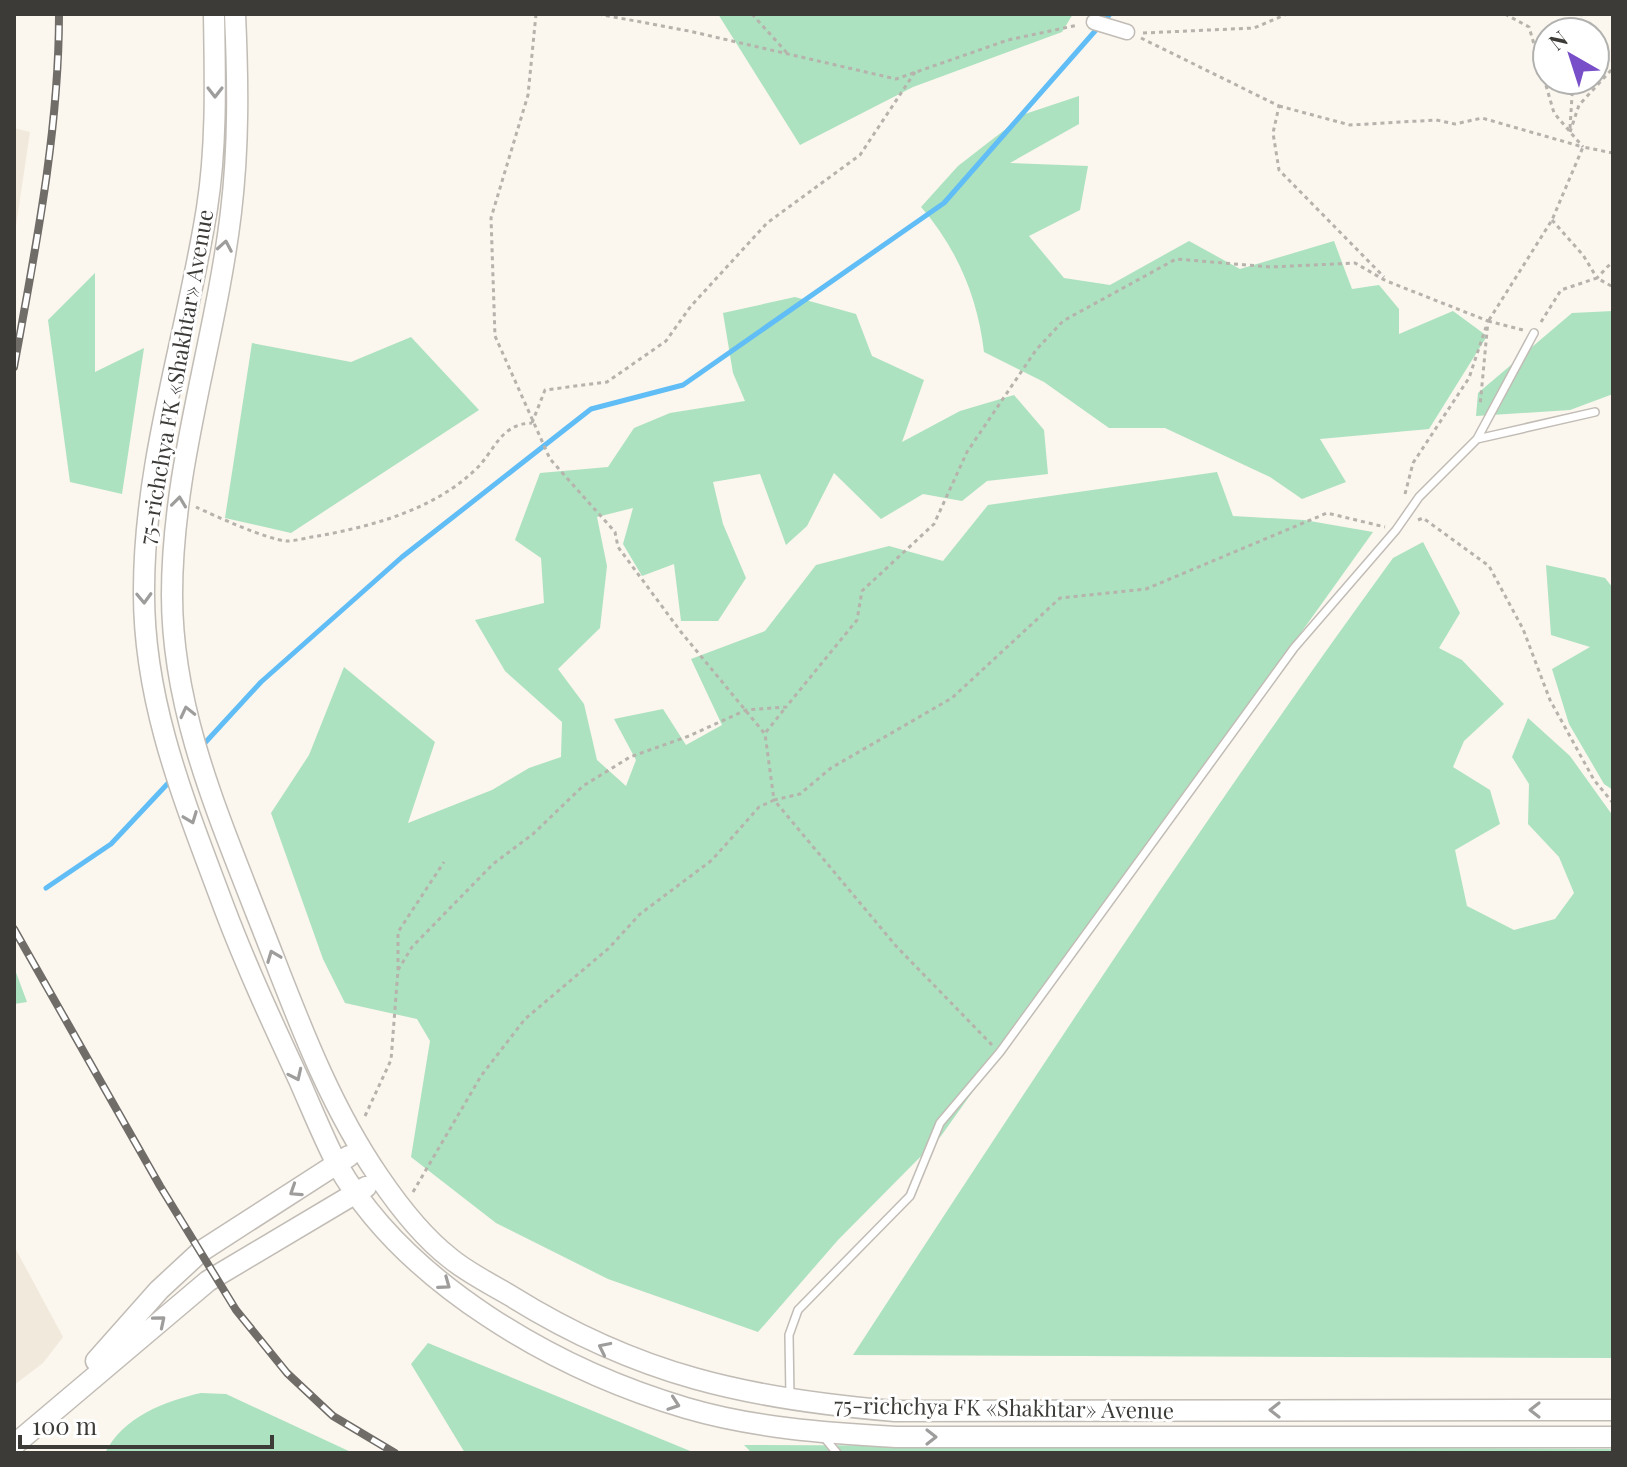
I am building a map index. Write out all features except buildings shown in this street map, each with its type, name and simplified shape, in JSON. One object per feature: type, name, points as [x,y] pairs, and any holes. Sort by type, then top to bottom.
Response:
[{"type":"main road","name":"75-richchya FK «Shakhtar» Avenue","points":[[214,14],[215,99],[207,205],[145,534],[147,651],[157,717],[174,774],[264,1004],[338,1164],[357,1193],[431,1274],[537,1345],[603,1378],[686,1408],[821,1433],[896,1437],[1613,1437]]},
{"type":"main road","name":"75-richchya FK «Shakhtar» Avenue","points":[[235,14],[240,105],[231,215],[183,470],[175,534],[172,596],[175,663],[200,768],[327,1090],[380,1178],[448,1257],[551,1321],[614,1353],[694,1381],[790,1400],[895,1411],[1613,1410]]},
{"type":"main road","points":[[36,1426],[159,1290],[200,1252],[361,1148]]},
{"type":"main road","points":[[14,1445],[208,1281],[380,1178]]},
{"type":"street","points":[[1094,22],[1127,32]]},
{"type":"lane","points":[[790,1400],[789,1335],[798,1310],[910,1196],[940,1123],[1000,1052],[1294,648],[1396,530],[1419,497],[1477,439],[1534,333]]},
{"type":"lane","points":[[1477,439],[1595,412]]},
{"type":"lane","points":[[821,1433],[837,1453]]},
{"type":"path","points":[[536,14],[528,95],[491,218],[495,336],[532,423],[550,459],[615,532],[618,547],[672,620],[765,734],[774,800],[896,946],[1000,1052]]},
{"type":"path","points":[[598,14],[896,79],[1008,40],[1094,22]]},
{"type":"path","points":[[752,14],[789,55]]},
{"type":"path","points":[[1127,32],[1198,33],[1254,28],[1287,14]]},
{"type":"path","points":[[1505,14],[1529,27],[1554,113],[1583,147]]},
{"type":"path","points":[[1127,32],[1279,106],[1350,125],[1436,120],[1455,124],[1482,118],[1613,153]]},
{"type":"path","points":[[1570,132],[1579,105],[1613,68]]},
{"type":"path","points":[[532,423],[545,390],[607,382],[666,341],[691,306],[767,223],[860,155],[915,72]]},
{"type":"path","points":[[1570,132],[1572,96]]},
{"type":"path","points":[[1279,106],[1273,133],[1279,170],[1388,282]]},
{"type":"path","points":[[1396,530],[1413,463],[1469,378],[1488,321],[1552,220],[1583,147]]},
{"type":"path","points":[[1552,220],[1583,255],[1597,278],[1613,287]]},
{"type":"path","points":[[765,734],[857,620],[862,591],[934,524],[967,452],[1036,350],[1063,321],[1176,259],[1271,267],[1355,263],[1388,282],[1488,321],[1534,333],[1561,290],[1597,278],[1613,261]]},
{"type":"path","points":[[1480,409],[1488,321]]},
{"type":"path","points":[[191,505],[286,541],[341,532],[414,510],[440,496],[477,469],[506,430],[518,424],[532,423]]},
{"type":"path","points":[[405,1210],[419,1178],[481,1076],[525,1019],[609,948],[640,914],[712,860],[759,807],[800,794],[831,768],[952,698],[1060,598],[1146,589],[1327,513],[1396,530],[1423,518],[1489,566],[1523,629],[1550,700],[1594,780],[1613,803]]},
{"type":"path","points":[[398,970],[412,947],[493,864],[533,834],[583,786],[630,757],[689,736],[746,710],[786,707]]},
{"type":"path","points":[[361,1148],[366,1109],[391,1060],[398,932],[444,862]]},
{"type":"shaded area","points":[[14,128],[30,132],[14,239]]},
{"type":"shaded area","points":[[14,1246],[63,1337],[43,1363],[14,1385]]},
{"type":"green space","points":[[718,14],[1073,14],[1062,32],[913,87],[800,145]]},
{"type":"green space","points":[[1079,96],[1079,124],[1010,163],[1088,166],[1080,210],[1029,236],[1064,278],[1110,285],[1189,241],[1240,269],[1334,241],[1352,289],[1379,285],[1399,309],[1399,334],[1453,311],[1487,336],[1429,429],[1320,439],[1346,482],[1302,499],[1270,477],[1165,428],[1109,428],[1044,382],[984,352],[977,312],[964,275],[945,239],[921,207],[958,166],[1025,114]]},
{"type":"green space","points":[[95,273],[95,372],[144,348],[122,494],[70,482],[48,320]]},
{"type":"green space","points":[[795,297],[856,314],[872,356],[924,380],[902,442],[960,411],[1014,395],[1044,430],[1048,474],[987,481],[962,501],[923,494],[881,519],[834,473],[807,526],[786,545],[760,474],[713,482],[723,524],[746,578],[718,621],[681,621],[674,564],[642,576],[623,544],[633,508],[597,517],[607,566],[600,628],[558,669],[584,704],[597,760],[626,786],[636,760],[614,719],[663,709],[686,745],[722,725],[691,659],[765,631],[816,565],[889,546],[943,561],[988,505],[1217,472],[1233,516],[1304,520],[1373,532],[941,1136],[838,1240],[758,1332],[608,1279],[496,1223],[411,1157],[430,1041],[417,1019],[345,1003],[323,959],[271,813],[309,755],[344,667],[435,742],[408,823],[492,790],[529,768],[561,757],[562,722],[505,671],[475,620],[544,603],[541,558],[515,540],[540,473],[608,467],[634,428],[670,413],[745,401],[733,373],[723,313]]},
{"type":"green space","points":[[1613,311],[1613,394],[1570,410],[1476,416],[1478,393],[1572,313]]},
{"type":"green space","points":[[411,337],[479,410],[291,533],[225,518],[252,343],[351,362]]},
{"type":"green space","points":[[1423,542],[1460,613],[1439,648],[1462,660],[1504,704],[1464,741],[1453,767],[1490,790],[1500,824],[1455,850],[1467,906],[1514,930],[1555,919],[1574,893],[1559,857],[1528,824],[1529,784],[1512,757],[1528,718],[1570,756],[1613,816],[1613,1358],[853,1355],[1051,1053],[1254,754],[1393,558]]},
{"type":"green space","points":[[1546,565],[1605,578],[1613,588],[1613,790],[1604,784],[1569,724],[1552,669],[1590,647],[1551,635]]},
{"type":"green space","points":[[14,967],[27,1002],[14,1004]]},
{"type":"green space","points":[[428,1343],[695,1453],[465,1453],[411,1364]]},
{"type":"green space","points":[[201,1393],[226,1394],[353,1453],[105,1453],[123,1430],[146,1412]]},
{"type":"green space","points":[[744,1445],[1613,1449],[1613,1453],[752,1453]]},
{"type":"waterway","points":[[203,745],[261,682],[402,557],[591,409],[683,385],[944,203],[1110,14]]},
{"type":"waterway","points":[[46,888],[111,844],[172,779]]},
{"type":"railway","points":[[14,367],[50,147],[59,14]]},
{"type":"railway","points":[[14,929],[160,1186],[236,1310],[287,1373],[333,1416],[395,1453]]}]
